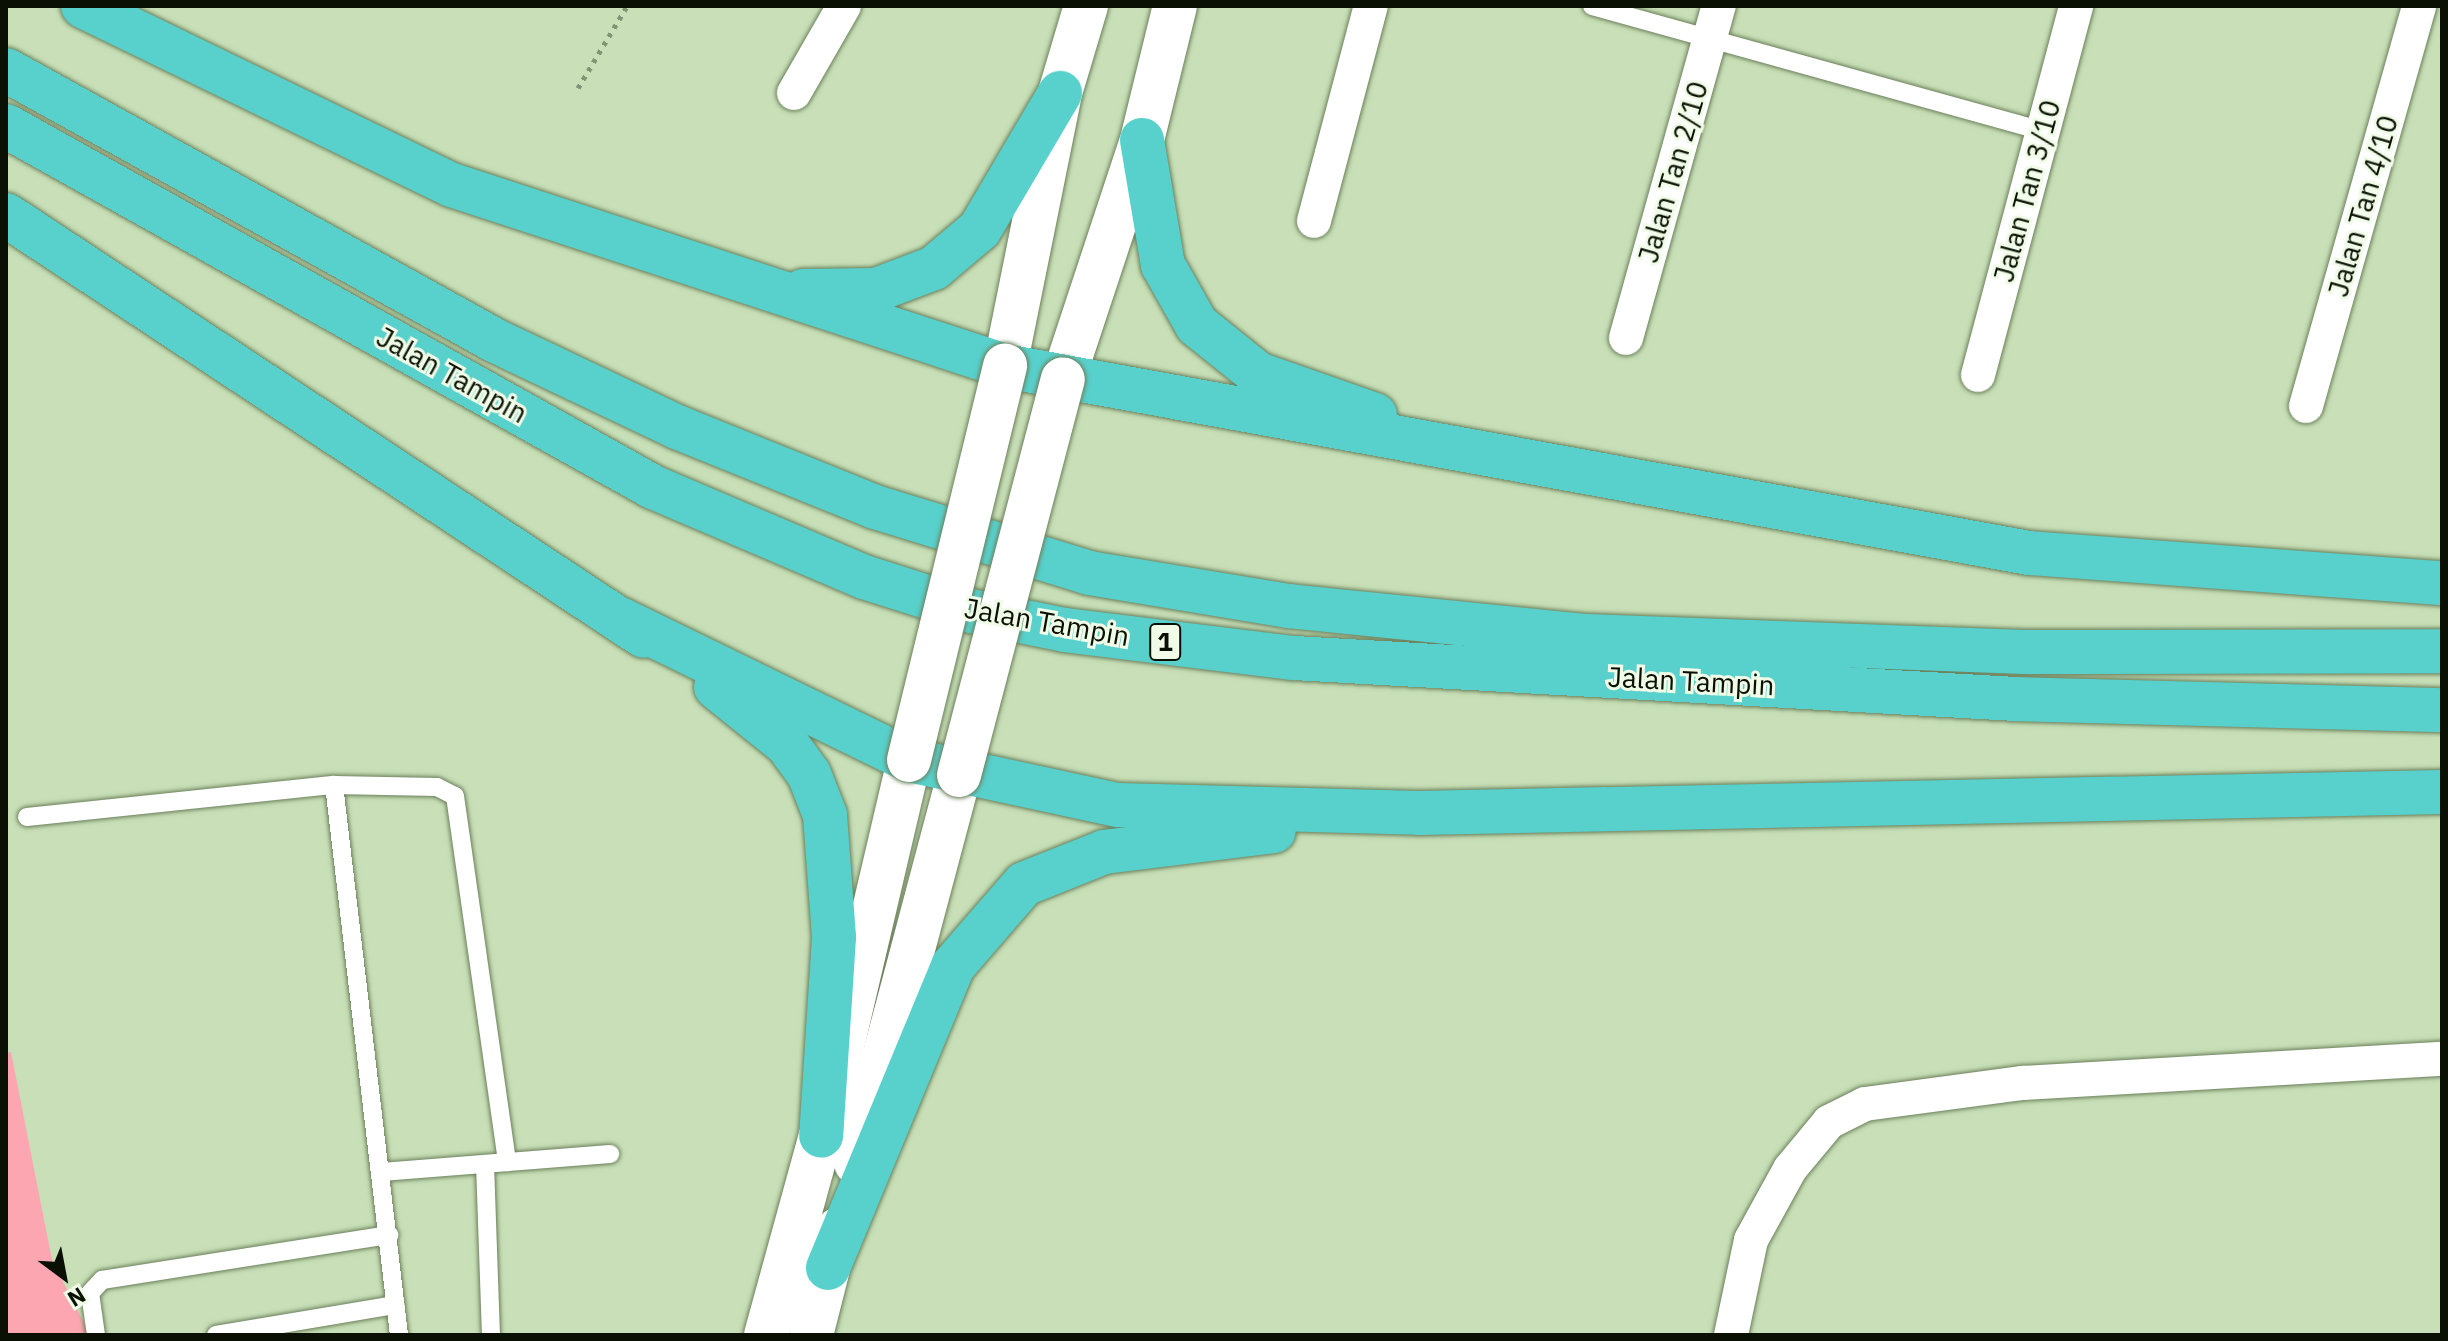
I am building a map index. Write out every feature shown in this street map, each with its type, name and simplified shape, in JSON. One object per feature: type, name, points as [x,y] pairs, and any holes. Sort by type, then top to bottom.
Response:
[{"type":"highway","points":[[83,6],[452,185],[764,292],[1005,366],[1501,460],[2029,553],[2442,583]]},
{"type":"highway","name":"Jalan Tampin","points":[[6,70],[494,340],[677,427],[875,507],[1089,573],[1289,606],[1586,636],[2025,652],[2442,651]]},
{"type":"highway","points":[[764,292],[876,290],[934,268],[980,229],[1060,93]]},
{"type":"highway","name":"Jalan Tampin","points":[[6,126],[653,487],[864,577],[971,611],[1065,630],[1294,658],[2015,699],[2442,710]]},
{"type":"highway","points":[[1142,140],[1163,265],[1197,325],[1258,374],[1501,460]]},
{"type":"highway","points":[[6,215],[620,619],[787,744],[820,801],[834,937],[821,1136]]},
{"type":"highway","points":[[620,619],[909,760],[959,775],[1118,805],[1419,813],[2442,792]]},
{"type":"highway","points":[[828,1268],[953,966],[1024,884],[1104,852],[1419,813]]},
{"type":"street","points":[[794,93],[844,6]]},
{"type":"street","points":[[766,1335],[821,1136],[1005,366],[1060,93],[1086,6]]},
{"type":"street","points":[[811,1335],[1063,379],[1142,140],[1175,6]]},
{"type":"street","points":[[1314,221],[1371,6]]},
{"type":"street","name":"Jalan Tan 2/10","points":[[1626,338],[1719,6]]},
{"type":"street","name":"Jalan Tan 3/10","points":[[1978,375],[2076,6]]},
{"type":"street","name":"Jalan Tan 4/10","points":[[2306,406],[2419,6]]},
{"type":"street","points":[[1731,1335],[1751,1240],[1790,1169],[1829,1122],[1865,1104],[2023,1083],[2442,1059]]},
{"type":"lane","points":[[1592,6],[2043,131]]},
{"type":"lane","points":[[27,817],[334,785],[437,787],[455,796],[507,1162]]},
{"type":"lane","points":[[334,785],[399,1335]]},
{"type":"lane","points":[[381,1172],[610,1154]]},
{"type":"lane","points":[[485,1164],[491,1335]]},
{"type":"lane","points":[[96,1335],[90,1293],[102,1280],[389,1235]]},
{"type":"lane","points":[[216,1335],[396,1305]]},
{"type":"path","points":[[578,88],[627,6]]},
{"type":"shaded area","points":[[11,1052],[52,1260],[90,1335],[6,1335],[6,1053]]}]
